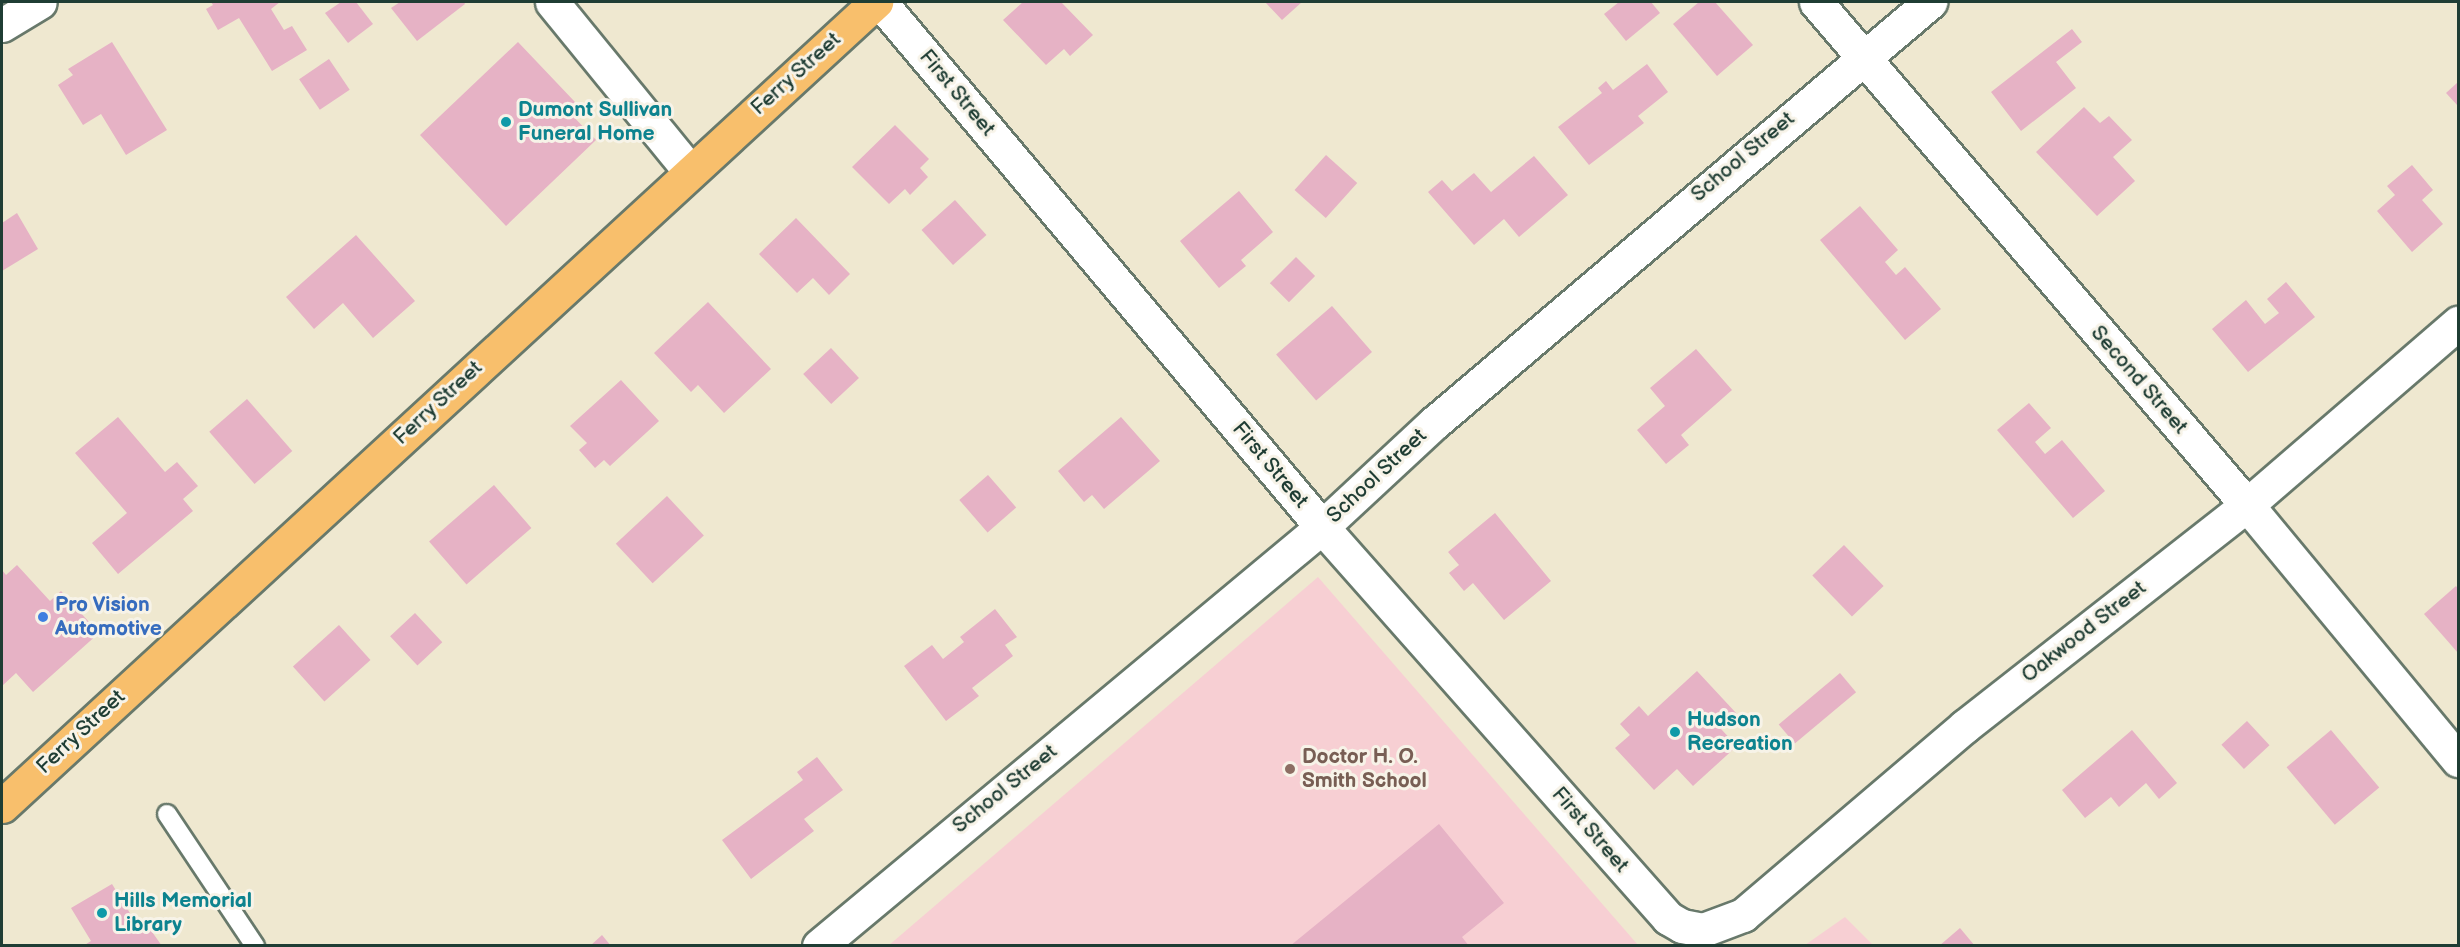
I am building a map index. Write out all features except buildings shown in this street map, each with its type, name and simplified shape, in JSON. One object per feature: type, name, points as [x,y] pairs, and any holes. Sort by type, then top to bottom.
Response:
[{"type":"main road","name":"Ferry Street","points":[[2,806],[690,171],[878,2]]},
{"type":"street","points":[[2,25],[40,2]]},
{"type":"street","points":[[552,2],[690,171]]},
{"type":"street","name":"First Street","points":[[878,2],[1322,527],[1668,918],[1682,926],[1694,938]]},
{"type":"street","name":"Second Street","points":[[1816,2],[2247,506],[2458,760]]},
{"type":"street","name":"School Street","points":[[819,945],[1322,527],[1434,423],[1930,2]]},
{"type":"street","name":"Oakwood Street","points":[[1694,938],[1743,915],[1965,726],[2247,506],[2458,323]]},
{"type":"lane","points":[[167,814],[255,945]]},
{"type":"shaded area","name":"Doctor H. O. Smith School","points":[[1318,577],[1638,945],[888,946]]},
{"type":"shaded area","points":[[1845,917],[1873,945],[1805,945]]},
{"type":"place","name":"Dumont Sullivan Funeral Home","points":[[506,122]]},
{"type":"place","name":"Pro Vision Automotive","points":[[43,617]]},
{"type":"place","name":"Hudson Recreation","points":[[1675,732]]},
{"type":"place","name":"Doctor H. O. Smith School","points":[[1290,769]]},
{"type":"place","name":"Hills Memorial Library","points":[[102,913]]}]
